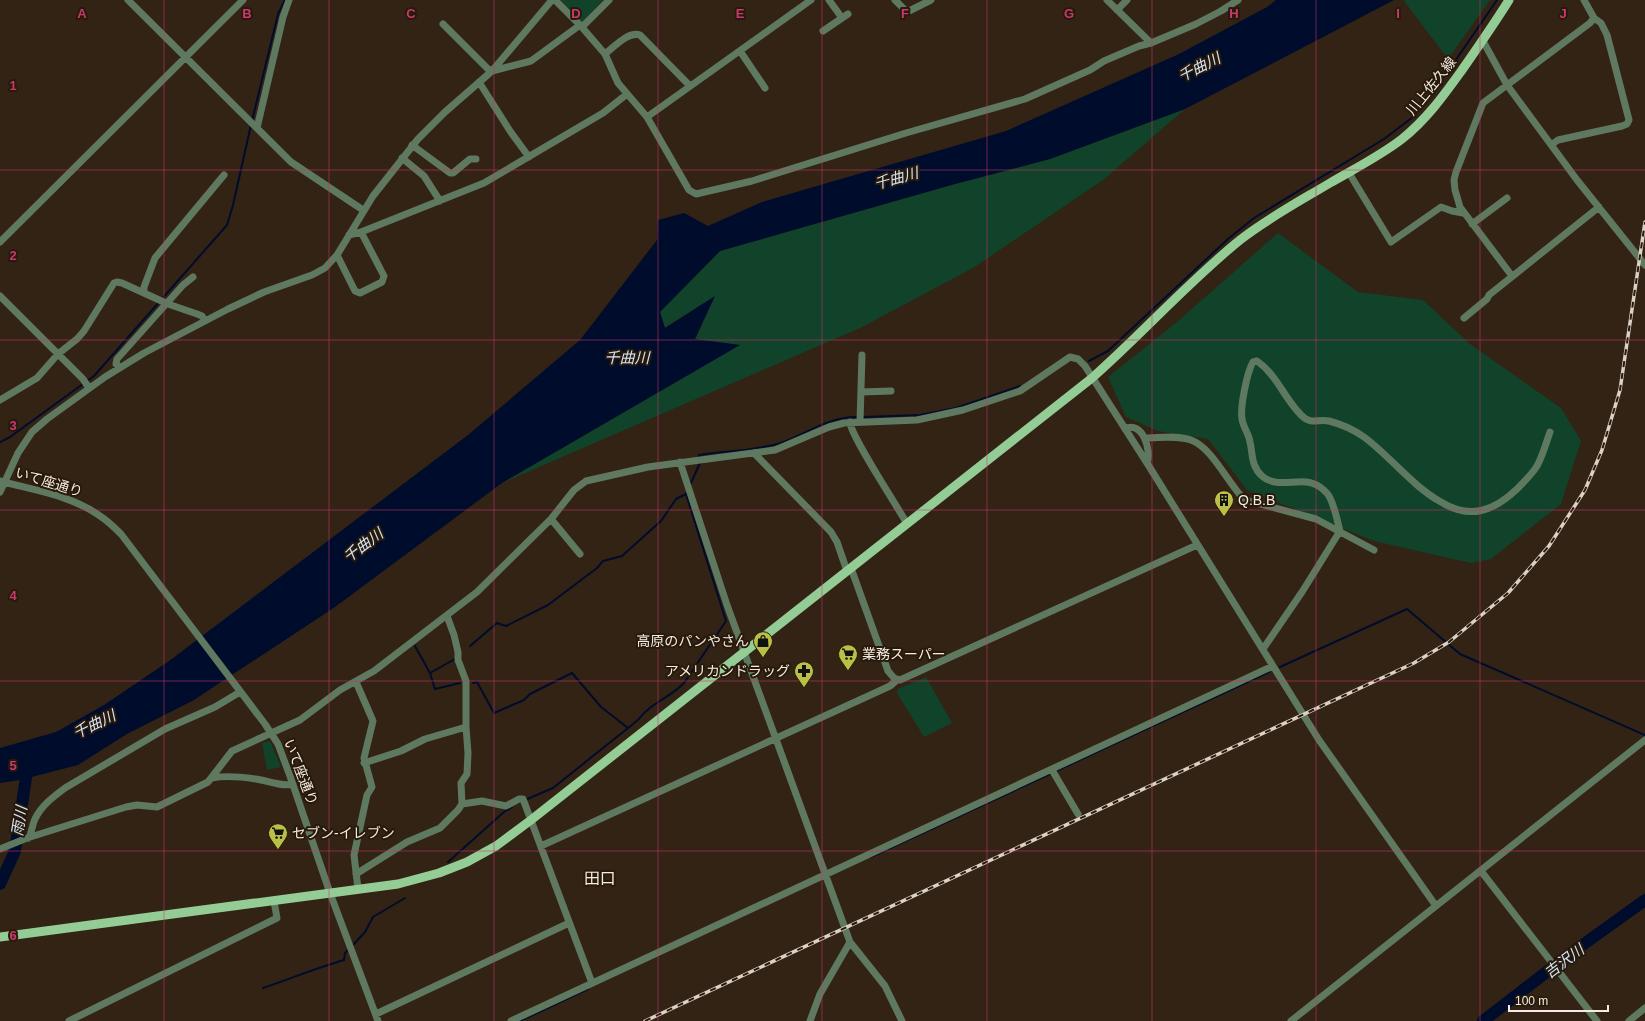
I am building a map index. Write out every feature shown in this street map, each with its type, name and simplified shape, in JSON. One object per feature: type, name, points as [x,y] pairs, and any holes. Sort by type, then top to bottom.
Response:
[{"type":"main road","name":"川上佐久線","points":[[0,938],[203,909],[398,884],[453,868],[496,846],[1092,378],[1169,305],[1241,240],[1292,206],[1381,154],[1401,140],[1424,119],[1448,91],[1483,41],[1509,0]]},
{"type":"street","points":[[128,0],[291,162],[363,210]]},
{"type":"street","points":[[0,242],[243,0]]},
{"type":"street","points":[[254,125],[289,0]]},
{"type":"street","points":[[0,492],[3,481],[18,453],[32,432],[86,384],[205,321],[264,292],[319,272],[330,263],[337,255],[363,210],[412,145],[440,116],[492,71],[554,0],[581,26],[605,54],[618,83],[647,117],[689,190],[696,194],[752,181],[906,133],[1025,99],[1090,70],[1104,61],[1196,24],[1238,0]]},
{"type":"street","points":[[443,24],[488,69],[492,71],[531,61],[581,26],[609,0]]},
{"type":"street","points":[[823,32],[845,16],[829,0]]},
{"type":"street","points":[[895,0],[907,12],[931,0]]},
{"type":"street","points":[[1107,0],[1151,43]]},
{"type":"street","points":[[1117,10],[1127,0]]},
{"type":"street","points":[[1551,145],[1558,140],[1622,126],[1627,124],[1629,120],[1607,35],[1601,24],[1594,18],[1584,0]]},
{"type":"street","points":[[647,117],[807,1]]},
{"type":"street","points":[[1512,276],[1463,213],[1455,190],[1454,180],[1456,172],[1483,103],[1590,23],[1594,18]]},
{"type":"street","points":[[605,54],[619,42],[634,34],[640,35],[690,86]]},
{"type":"street","points":[[1483,41],[1507,85],[1551,145],[1645,265]]},
{"type":"street","points":[[740,51],[765,88]]},
{"type":"street","points":[[480,82],[510,131],[529,157]]},
{"type":"street","points":[[349,235],[362,232],[484,183],[603,113],[627,94]]},
{"type":"street","points":[[412,145],[450,173],[453,173],[470,158],[476,159]]},
{"type":"street","points":[[402,158],[424,176],[440,201]]},
{"type":"street","points":[[1349,173],[1367,205],[1391,242],[1441,207],[1463,213]]},
{"type":"street","points":[[144,292],[144,287],[155,258],[224,175]]},
{"type":"street","points":[[1472,224],[1507,198]]},
{"type":"street","points":[[1464,318],[1512,276],[1599,207]]},
{"type":"street","points":[[337,255],[355,291],[360,293],[382,282],[384,276],[362,232]]},
{"type":"street","points":[[119,367],[116,364],[117,359],[164,302],[193,277]]},
{"type":"street","points":[[0,400],[37,378],[58,354],[84,331],[114,283],[122,283],[164,302],[202,316],[205,321]]},
{"type":"street","points":[[0,296],[86,384]]},
{"type":"street","points":[[860,422],[862,355]]},
{"type":"street","points":[[2,848],[28,838],[126,807],[137,805],[157,808],[208,782],[232,751],[300,720],[340,690],[356,682],[398,653],[447,616],[477,592],[551,519],[574,490],[586,481],[648,467],[775,450],[828,427],[850,422],[916,420],[963,410],[1020,390],[1070,357],[1078,359],[1082,362],[1341,772],[1436,906]]},
{"type":"street","points":[[1263,649],[1302,592],[1340,531],[1331,502],[1326,492],[1314,483],[1308,481],[1278,483],[1269,481],[1262,476],[1252,463],[1250,441],[1242,420],[1242,398],[1253,362],[1257,361],[1262,364],[1274,378],[1289,401],[1306,419],[1311,422],[1327,421],[1341,424],[1364,437],[1441,503],[1459,510],[1477,512],[1495,506],[1508,498],[1536,466],[1550,432]]},
{"type":"street","points":[[861,392],[891,391]]},
{"type":"street","points":[[850,422],[850,427],[855,436],[907,524]]},
{"type":"street","points":[[1125,429],[1129,427],[1133,428],[1145,438],[1149,452],[1147,463]]},
{"type":"street","points":[[1145,438],[1180,438],[1197,443],[1208,453],[1242,497],[1249,501],[1316,519],[1374,550]]},
{"type":"street","points":[[754,453],[831,532],[849,570],[888,671],[896,680]]},
{"type":"street","points":[[680,462],[722,592],[850,942],[885,986],[902,1021]]},
{"type":"street","name":"いて座通り","points":[[3,481],[78,503],[100,515],[121,534],[272,734],[293,784],[330,893],[378,1021]]},
{"type":"street","points":[[551,519],[580,554]]},
{"type":"street","points":[[541,846],[890,686],[896,680],[904,679],[1197,545]]},
{"type":"street","points":[[356,874],[407,842],[440,828],[462,804],[461,783],[467,774],[468,753],[466,727],[466,680],[458,660],[456,647],[447,616]]},
{"type":"street","points":[[511,1021],[825,874],[1053,771],[1273,666]]},
{"type":"street","points":[[356,682],[373,721],[365,752],[364,763],[372,786],[367,794],[354,855],[358,889]]},
{"type":"street","points":[[28,838],[35,819],[43,807],[65,788],[165,729],[215,707],[238,689]]},
{"type":"street","points":[[364,763],[401,751],[425,739],[466,727]]},
{"type":"street","points":[[1291,1021],[1645,740]]},
{"type":"street","points":[[1053,771],[1078,814]]},
{"type":"street","points":[[212,778],[224,776],[256,779],[284,785],[293,784]]},
{"type":"street","points":[[462,804],[482,801],[506,806],[519,799],[524,800],[592,983]]},
{"type":"street","points":[[1481,871],[1598,1021]]},
{"type":"street","points":[[69,1021],[277,918],[274,901]]},
{"type":"street","points":[[376,1014],[569,923]]},
{"type":"street","points":[[810,1021],[820,994],[850,942]]},
{"type":"street","points":[[1629,1021],[1645,1008]]},
{"type":"green space","points":[[561,0],[603,0],[582,22]]},
{"type":"green space","points":[[1490,0],[1448,59],[1404,1]]},
{"type":"green space","points":[[1185,109],[1103,180],[973,268],[860,328],[502,483],[739,345],[695,340],[714,297],[664,328],[660,311],[720,251],[955,184],[1050,159]]},
{"type":"green space","points":[[1278,233],[1358,292],[1423,300],[1470,344],[1561,408],[1581,441],[1561,504],[1491,559],[1471,563],[1374,541],[1247,490],[1208,439],[1158,431],[1126,417],[1108,377],[1177,322]]},
{"type":"green space","points":[[926,677],[952,723],[924,737],[897,693],[898,689]]},
{"type":"green space","points":[[270,741],[281,767],[267,770],[262,743]]},
{"type":"water","name":"千曲川","points":[[1276,0],[1394,0],[1185,109],[1050,159],[955,184],[720,251],[660,312],[665,328],[715,296],[695,339],[740,345],[502,483],[335,607],[194,700],[127,734],[78,765],[20,780],[0,783],[0,748],[56,732],[104,705],[169,661],[468,435],[580,340],[657,240],[658,220],[684,213],[708,226],[762,202],[1006,131],[1179,54],[1267,7]]},
{"type":"waterway","points":[[252,121],[278,14],[285,0]]},
{"type":"waterway","points":[[1089,361],[1108,351],[1228,239],[1254,218],[1384,139],[1413,117],[1451,67],[1497,0]]},
{"type":"waterway","points":[[0,442],[10,437],[94,376],[227,225],[251,125]]},
{"type":"waterway","points":[[863,417],[920,415],[956,408],[1020,386]]},
{"type":"waterway","points":[[699,457],[699,455],[771,446],[827,423],[856,417]]},
{"type":"waterway","points":[[690,485],[700,463]]},
{"type":"waterway","points":[[525,800],[553,788],[638,720],[648,709],[673,693],[684,683],[726,621],[686,494],[687,492]]},
{"type":"waterway","points":[[470,646],[497,623],[506,626],[548,605],[597,568],[603,561],[622,556],[661,521],[676,499],[686,494]]},
{"type":"waterway","points":[[1280,667],[1407,609],[1460,654],[1645,735]]},
{"type":"waterway","points":[[415,646],[430,673],[455,659]]},
{"type":"waterway","points":[[1056,771],[1269,672]]},
{"type":"waterway","points":[[430,673],[435,689],[460,683]]},
{"type":"waterway","points":[[473,683],[477,682],[494,713],[524,700],[530,694],[572,673],[601,707],[628,728]]},
{"type":"waterway","name":"雨川","points":[[0,884],[15,851],[28,764]]},
{"type":"waterway","points":[[871,857],[1052,773]]},
{"type":"waterway","points":[[448,862],[504,812],[512,807]]},
{"type":"waterway","points":[[353,945],[365,932],[373,917],[405,898]]},
{"type":"waterway","name":"吉沢川","points":[[1483,1021],[1570,954],[1645,900]]},
{"type":"waterway","points":[[263,988],[344,960],[345,953],[349,949]]},
{"type":"waterway","points":[[520,1021],[588,989]]},
{"type":"railway","points":[[645,1021],[1414,663],[1449,642],[1508,593],[1549,546],[1585,490],[1602,450],[1620,390],[1645,222]]},
{"type":"place","name":"Q.B.B","points":[[1224,517]]},
{"type":"place","name":"高原のパンやさん","points":[[763,658]]},
{"type":"place","name":"業務スーパー","points":[[848,671]]},
{"type":"place","name":"アメリカンドラッグ","points":[[804,688]]},
{"type":"place","name":"セブン-イレブン","points":[[278,850]]},
{"type":"district","name":"田口","points":[[600,878]]}]
